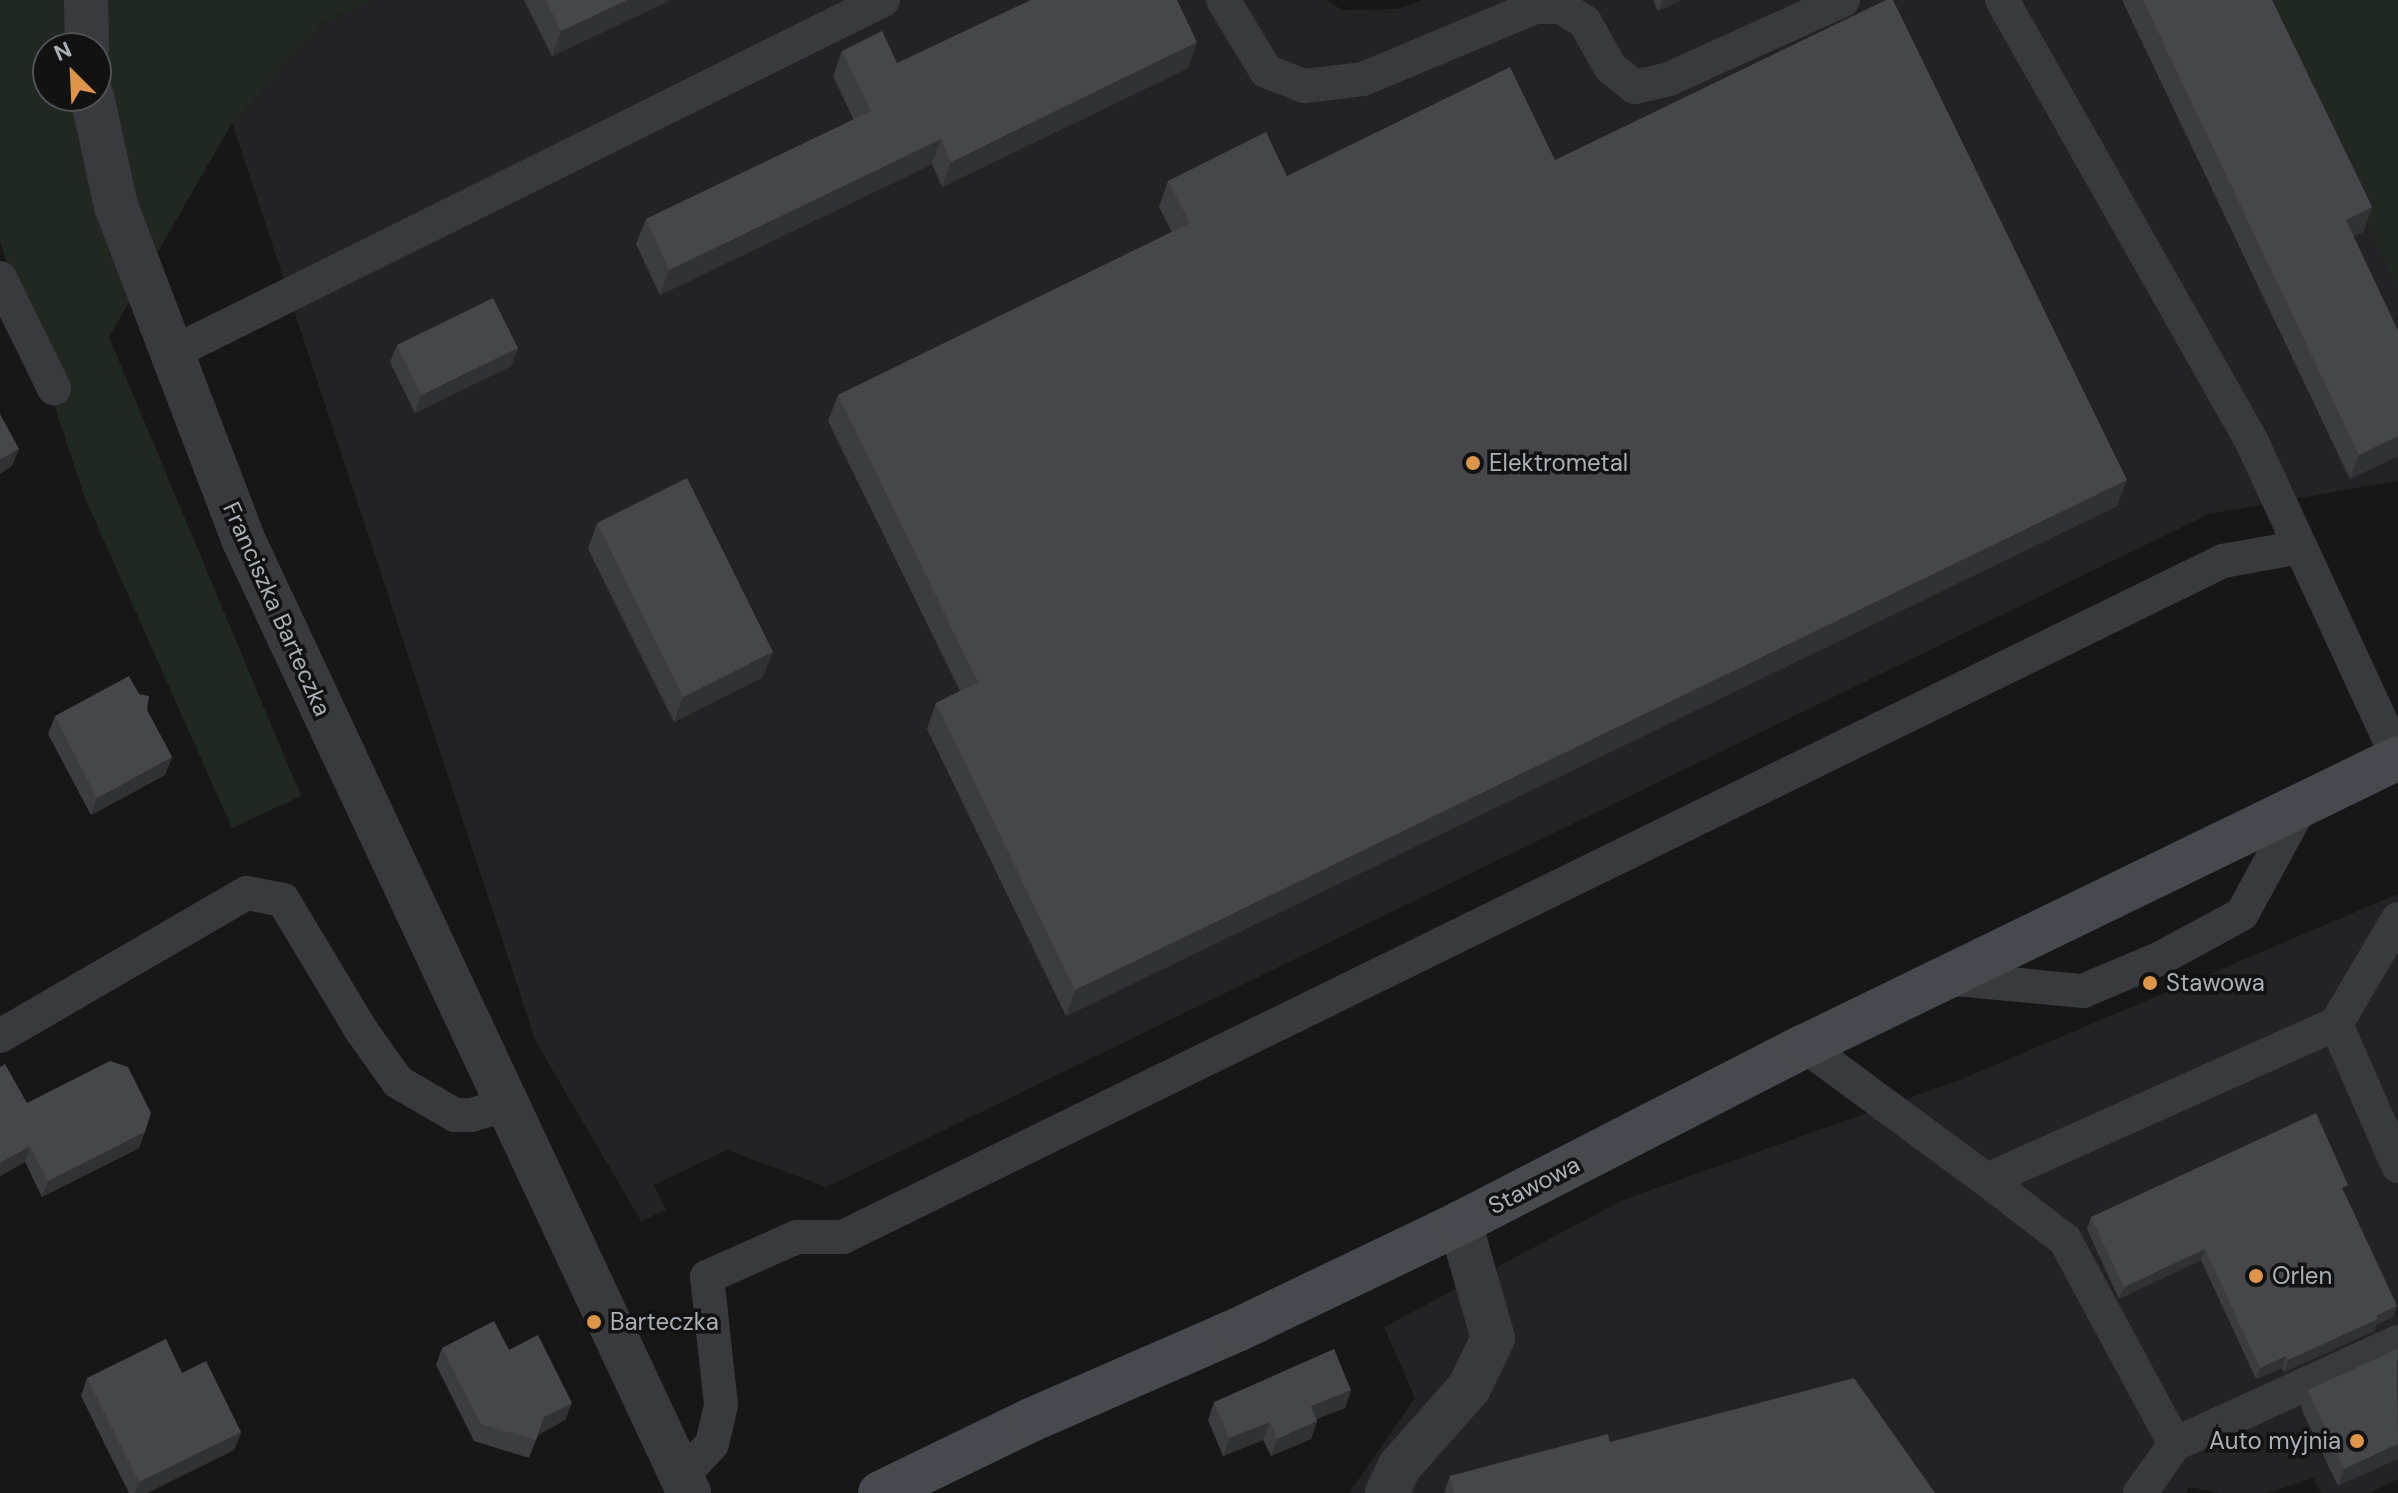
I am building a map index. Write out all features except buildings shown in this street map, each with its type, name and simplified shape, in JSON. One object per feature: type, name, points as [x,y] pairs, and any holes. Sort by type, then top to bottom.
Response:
[{"type":"street","points":[[86,0],[87,32]]},
{"type":"street","name":"Franciszka Barteczka","points":[[95,112],[116,206],[243,539],[685,1484]]},
{"type":"street","name":"Stawowa","points":[[880,1493],[1031,1420],[1237,1330],[1460,1223],[1805,1046],[2398,758]]},
{"type":"street","points":[[1387,1493],[1399,1467],[1469,1388],[1493,1338],[1460,1223]]},
{"type":"lane","points":[[170,354],[883,0]]},
{"type":"lane","points":[[1223,0],[1266,71],[1304,86],[1363,79],[1535,7],[1561,7],[1585,22],[1610,67],[1635,87],[1669,79],[1843,0]]},
{"type":"lane","points":[[2002,0],[2251,440],[2398,758]]},
{"type":"lane","points":[[0,278],[54,388]]},
{"type":"lane","points":[[685,1484],[712,1444],[721,1405],[707,1277],[797,1237],[843,1237],[2223,561],[2300,547]]},
{"type":"lane","points":[[1945,978],[2083,991],[2161,958],[2242,914],[2300,807]]},
{"type":"lane","points":[[0,1036],[247,893],[283,900],[361,1030],[398,1082],[455,1115],[471,1115],[506,1105]]},
{"type":"lane","points":[[1987,1180],[2336,1024],[2398,919]]},
{"type":"lane","points":[[2336,1024],[2398,1166]]},
{"type":"lane","points":[[1805,1046],[2065,1240],[2175,1444]]},
{"type":"lane","points":[[2140,1493],[2175,1444],[2398,1342]]},
{"type":"shaded area","points":[[0,0],[371,0],[323,23],[232,123],[109,337],[301,796],[232,828],[85,498],[0,242]]},
{"type":"shaded area","points":[[371,0],[1327,0],[1342,10],[1397,9],[1423,0],[2284,0],[2398,235],[2398,481],[2209,514],[827,1187],[727,1150],[654,1185],[666,1210],[641,1221],[536,1042],[232,123],[323,23]]},
{"type":"shaded area","points":[[2261,0],[2398,0],[2398,287]]},
{"type":"shaded area","points":[[2398,894],[2398,1479],[2370,1493],[2321,1493],[2313,1478],[2267,1493],[2219,1493],[2189,1487],[2185,1493],[1349,1493],[1415,1398],[1384,1327],[1623,1200],[1957,1081]]},
{"type":"place","name":"Elektrometal","points":[[1473,463]]},
{"type":"place","name":"Stawowa","points":[[2150,983]]},
{"type":"place","name":"Orlen","points":[[2256,1276]]},
{"type":"place","name":"Barteczka","points":[[594,1322]]},
{"type":"place","name":"Auto myjnia","points":[[2357,1441]]}]
